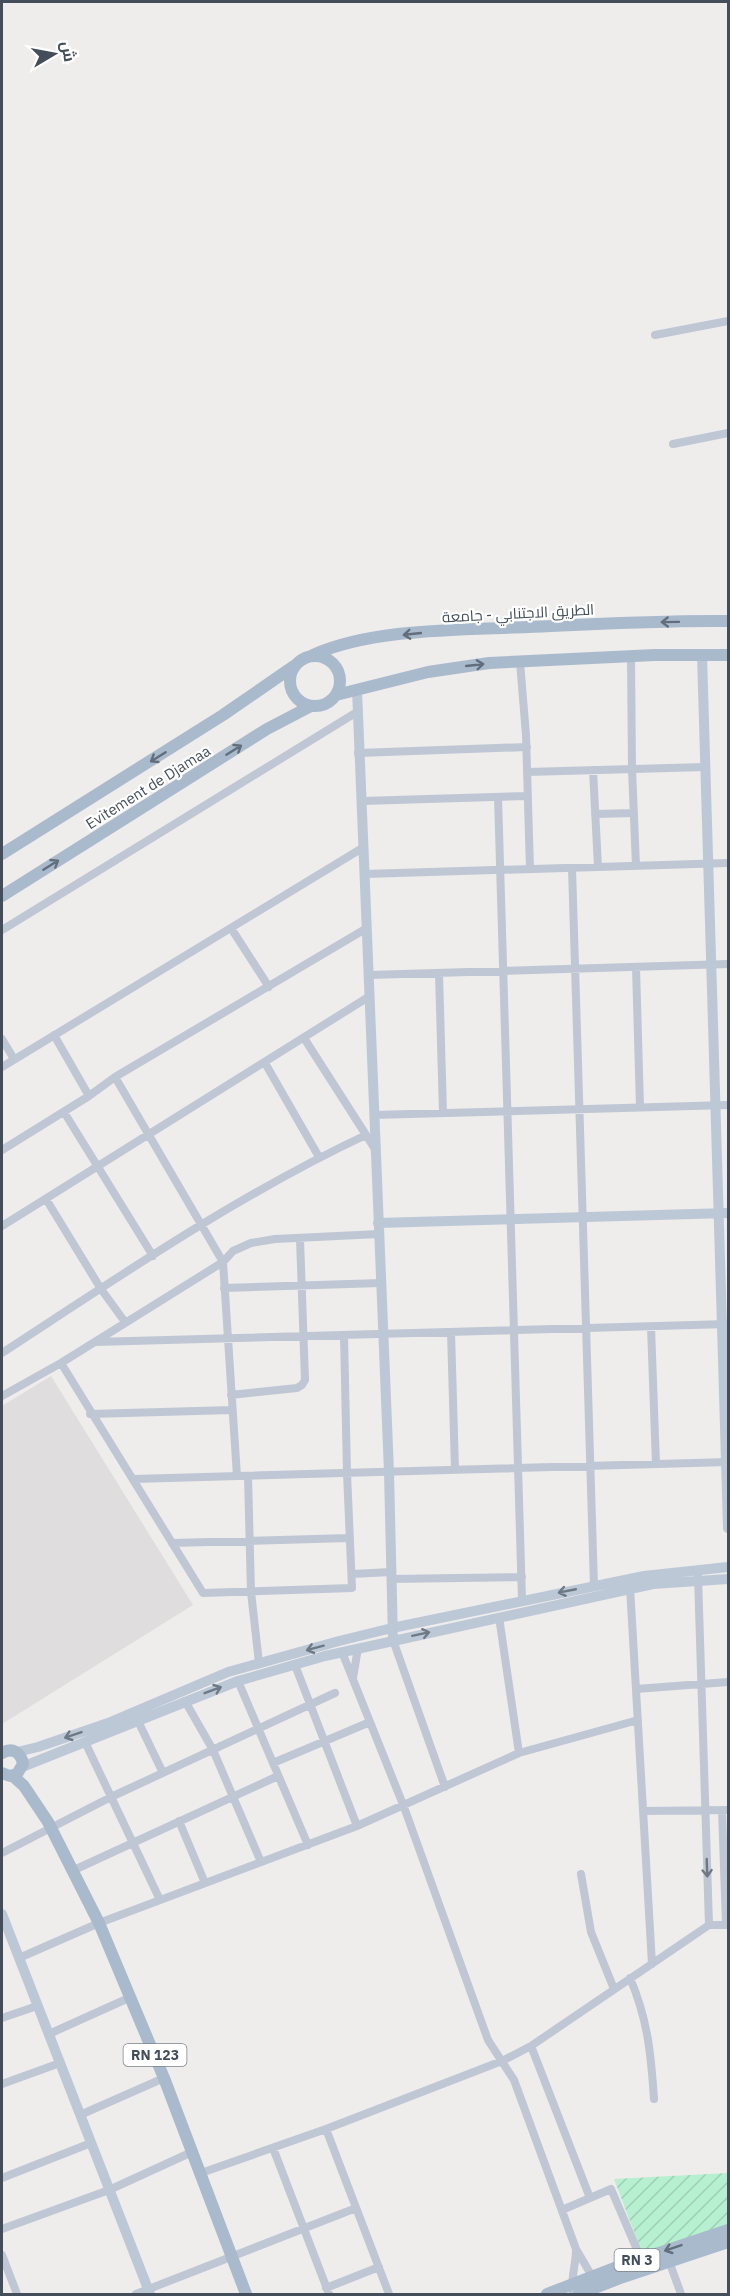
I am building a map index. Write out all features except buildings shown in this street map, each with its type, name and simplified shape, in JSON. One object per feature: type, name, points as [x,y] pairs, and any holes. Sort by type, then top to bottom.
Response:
[{"type":"main road","name":"الطريق الاجتنابي - جامعة","points":[[313,656],[348,643],[423,633],[645,622],[729,621]]},
{"type":"main road","points":[[336,695],[428,672],[479,664],[631,656],[729,655]]},
{"type":"main road","points":[[313,656],[322,656],[330,661],[340,677],[336,695],[329,702],[311,706],[294,695],[290,686],[290,676],[294,666],[302,659],[313,656]]},
{"type":"main road","name":"Evitement de Djamaa","points":[[2,854],[224,715],[294,666]]},
{"type":"main road","name":"Evitement de Djamaa","points":[[2,896],[267,729],[311,706]]},
{"type":"main road","points":[[2,1742],[10,1752],[21,1757],[10,1773]]},
{"type":"main road","name":"RN 123","points":[[10,1773],[32,1785],[99,1923],[164,2078],[246,2295]]},
{"type":"main road","name":"RN 3","points":[[547,2295],[574,2291],[641,2259],[729,2230]]},
{"type":"main road","name":"RN 3","points":[[595,2282],[729,2242]]},
{"type":"street","points":[[655,335],[729,321]]},
{"type":"street","points":[[673,444],[729,433]]},
{"type":"street","points":[[702,655],[716,1105],[724,1213],[729,1528]]},
{"type":"street","points":[[631,656],[636,866]]},
{"type":"street","points":[[520,662],[526,747],[530,869]]},
{"type":"street","points":[[357,690],[383,1334],[392,1628],[393,1640],[445,1787]]},
{"type":"street","points":[[2,930],[357,712]]},
{"type":"street","points":[[358,753],[526,747]]},
{"type":"street","points":[[527,772],[705,767]]},
{"type":"street","points":[[593,770],[598,867]]},
{"type":"street","points":[[498,796],[522,1600]]},
{"type":"street","points":[[362,801],[528,796]]},
{"type":"street","points":[[595,814],[634,813]]},
{"type":"street","points":[[2,1067],[364,847]]},
{"type":"street","points":[[365,874],[729,863]]},
{"type":"street","points":[[572,868],[594,1586]]},
{"type":"street","points":[[231,928],[269,987]]},
{"type":"street","points":[[2,1150],[89,1096],[115,1077],[367,928]]},
{"type":"street","points":[[369,975],[729,964]]},
{"type":"street","points":[[636,967],[640,1107]]},
{"type":"street","points":[[438,973],[443,1113]]},
{"type":"street","points":[[2,1226],[370,996]]},
{"type":"street","points":[[54,1035],[89,1096]]},
{"type":"street","points":[[304,1038],[376,1150]]},
{"type":"street","points":[[2,1039],[14,1059]]},
{"type":"street","points":[[265,1063],[319,1157]]},
{"type":"street","points":[[115,1077],[200,1227],[223,1262],[237,1476]]},
{"type":"street","points":[[374,1115],[729,1104]]},
{"type":"street","points":[[64,1112],[153,1256]]},
{"type":"street","points":[[2,1353],[200,1227],[319,1157],[366,1135]]},
{"type":"street","points":[[46,1199],[101,1288],[125,1322]]},
{"type":"street","points":[[2,1396],[61,1364],[223,1262],[233,1251],[251,1243],[379,1228],[511,1219],[724,1213]]},
{"type":"street","points":[[231,1395],[288,1390],[302,1385],[305,1380],[300,1239]]},
{"type":"street","points":[[224,1288],[381,1283]]},
{"type":"street","points":[[95,1342],[725,1324]]},
{"type":"street","points":[[651,1327],[656,1464]]},
{"type":"street","points":[[451,1332],[455,1470]]},
{"type":"street","points":[[61,1364],[203,1593],[352,1588],[344,1335]]},
{"type":"street","points":[[90,1414],[232,1410]]},
{"type":"street","points":[[134,1479],[728,1462]]},
{"type":"street","points":[[248,1476],[251,1592],[259,1663]]},
{"type":"street","points":[[172,1543],[349,1538]]},
{"type":"street","points":[[10,1773],[185,1701],[238,1681],[295,1665],[392,1628],[594,1586],[653,1584],[729,1567]]},
{"type":"street","points":[[352,1574],[522,1577]]},
{"type":"street","points":[[698,1575],[729,1579]]},
{"type":"street","points":[[698,1575],[709,1925]]},
{"type":"street","points":[[10,1752],[38,1747],[99,1726],[228,1672],[259,1663],[340,1647],[358,1647],[393,1640],[499,1617],[630,1584]]},
{"type":"street","points":[[630,1584],[652,1964]]},
{"type":"street","points":[[499,1617],[519,1753]]},
{"type":"street","points":[[340,1647],[404,1807],[488,2040],[514,2080],[576,2249],[595,2282]]},
{"type":"street","points":[[353,1680],[358,1647]]},
{"type":"street","points":[[295,1665],[357,1826]]},
{"type":"street","points":[[238,1681],[308,1845]]},
{"type":"street","points":[[636,1689],[729,1682]]},
{"type":"street","points":[[2,1853],[50,1825],[335,1693]]},
{"type":"street","points":[[185,1701],[213,1750],[261,1862]]},
{"type":"street","points":[[19,1958],[99,1923],[404,1807],[519,1753],[638,1720]]},
{"type":"street","points":[[138,1721],[162,1773]]},
{"type":"street","points":[[273,1764],[370,1722]]},
{"type":"street","points":[[86,1742],[160,1900]]},
{"type":"street","points":[[74,1870],[278,1776]]},
{"type":"street","points":[[201,2174],[326,2129],[502,2061],[531,2046],[709,1925],[727,1924],[725,1810],[643,1811]]},
{"type":"street","points":[[178,1821],[205,1883]]},
{"type":"street","points":[[581,1874],[595,1944],[614,1989]]},
{"type":"street","points":[[2,1917],[149,2292]]},
{"type":"street","points":[[630,1978],[642,2005],[646,2025],[654,2099]]},
{"type":"street","points":[[49,2034],[131,1997]]},
{"type":"street","points":[[2,2019],[37,2006]]},
{"type":"street","points":[[531,2046],[590,2198]]},
{"type":"street","points":[[2,2084],[60,2063]]},
{"type":"street","points":[[80,2115],[164,2078]]},
{"type":"street","points":[[326,2129],[389,2295]]},
{"type":"street","points":[[2,2178],[91,2144]]},
{"type":"street","points":[[273,2148],[328,2291],[379,2267]]},
{"type":"street","points":[[2,2229],[109,2190],[192,2152]]},
{"type":"street","points":[[562,2210],[611,2189],[641,2259]]},
{"type":"street","points":[[136,2295],[149,2292],[232,2256],[356,2208]]},
{"type":"street","points":[[574,2291],[576,2249]]},
{"type":"street","points":[[2,2255],[17,2295]]},
{"type":"street","points":[[669,2261],[681,2295]]},
{"type":"shaded area","points":[[51,1376],[193,1605],[2,1724],[2,1406]]},
{"type":"green space","points":[[728,2173],[728,2224],[642,2253],[614,2179]]}]
